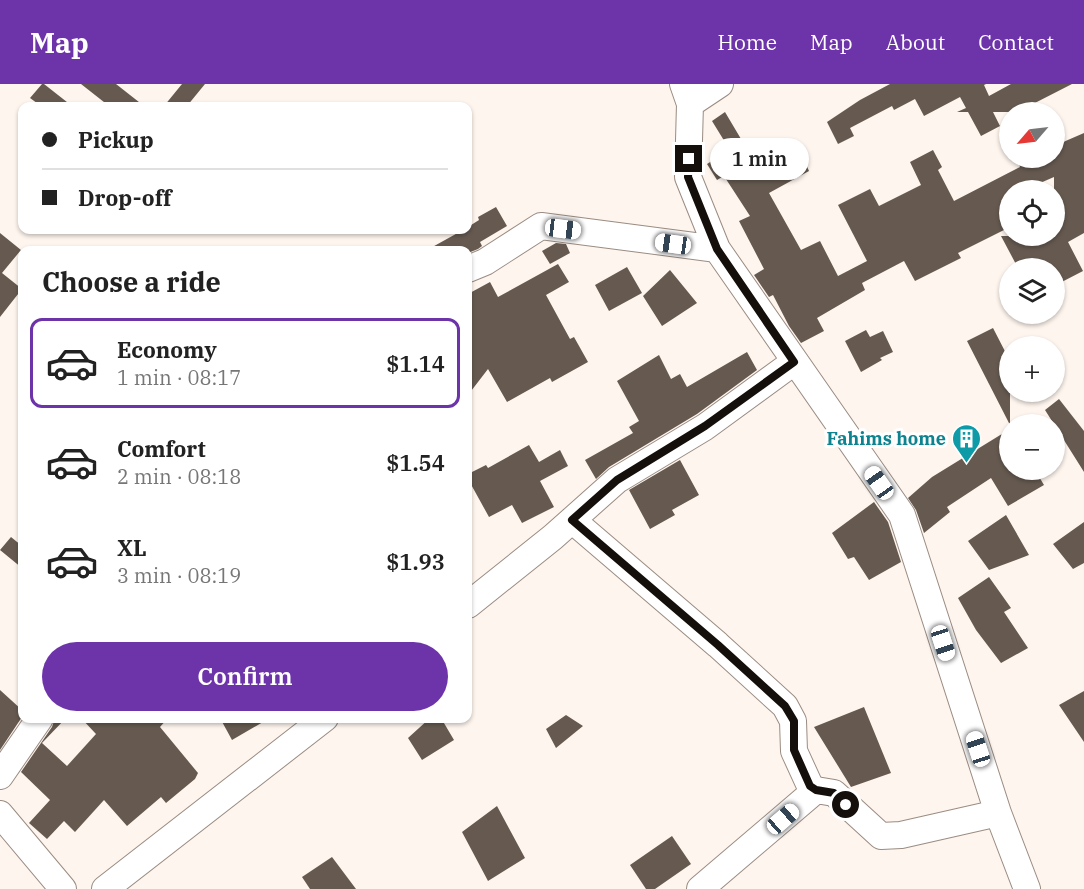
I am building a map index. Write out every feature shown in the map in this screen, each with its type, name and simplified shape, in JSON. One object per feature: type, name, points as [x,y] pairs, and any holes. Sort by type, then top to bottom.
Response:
[{"type":"street","points":[[720,84],[686,94],[688,177],[717,249],[902,515],[998,813],[1027,889]]},
{"type":"street","points":[[472,267],[485,262],[540,226],[717,249]]},
{"type":"street","points":[[472,602],[617,480],[705,426],[794,362]]},
{"type":"street","points":[[572,520],[718,645],[785,706],[794,721],[794,750],[810,786],[816,790],[834,793],[881,836],[901,835],[998,813]]},
{"type":"street","points":[[0,776],[37,723]]},
{"type":"street","points":[[105,889],[319,723]]},
{"type":"street","points":[[700,889],[816,790]]},
{"type":"street","points":[[0,814],[63,889]]},
{"type":"building","points":[[44,84],[67,102],[36,102],[30,98]]},
{"type":"building","points":[[81,84],[116,84],[139,102],[104,102]]},
{"type":"building","points":[[182,84],[205,84],[190,102],[167,102]]},
{"type":"building","points":[[890,84],[986,84],[984,85],[989,96],[1011,84],[1072,84],[1037,102],[999,102],[999,112],[993,112],[999,127],[981,136],[968,112],[957,112],[966,108],[960,97],[924,116],[915,99],[894,110],[892,106],[850,128],[854,136],[838,144],[827,122]]},
{"type":"building","points":[[725,112],[741,139],[728,147],[712,121]]},
{"type":"building","points":[[1084,133],[1084,233],[1068,242],[1083,271],[1065,280],[1065,258],[1013,258],[1006,246],[1065,246],[1065,180],[1054,180],[1054,177],[1047,180],[999,180],[999,232],[958,253],[961,258],[915,281],[904,261],[862,283],[865,290],[817,318],[824,331],[801,343],[773,295],[769,297],[754,275],[764,269],[739,221],[750,216],[724,176],[717,180],[707,164],[739,144],[754,168],[760,164],[764,172],[801,153],[809,171],[769,193],[801,250],[820,241],[838,276],[867,261],[838,205],[870,189],[879,206],[921,185],[910,162],[933,150],[942,167],[938,170],[954,201],[1018,168],[1065,168],[1065,141]]},
{"type":"building","points":[[496,207],[507,226],[480,242],[482,246],[472,251],[472,246],[434,246],[456,234],[472,234],[472,224],[479,220],[478,217]]},
{"type":"building","points":[[0,233],[18,248],[18,254],[2,273],[18,286],[18,294],[0,317]]},
{"type":"building","points":[[556,243],[566,244],[570,253],[550,264],[542,251]]},
{"type":"building","points":[[558,264],[569,282],[546,295],[570,339],[574,337],[588,362],[552,382],[550,378],[507,402],[488,369],[472,390],[472,292],[490,282],[498,297]]},
{"type":"building","points":[[627,267],[642,293],[609,311],[595,285]]},
{"type":"building","points":[[670,270],[697,303],[662,326],[643,296]]},
{"type":"building","points":[[993,328],[999,340],[999,402],[1010,402],[1010,414],[1004,414],[967,341]]},
{"type":"building","points":[[866,330],[870,337],[883,331],[893,352],[880,358],[882,360],[861,372],[845,341]]},
{"type":"building","points":[[747,352],[757,370],[697,414],[609,467],[596,479],[585,460],[633,433],[629,427],[639,421],[617,381],[659,355],[671,379],[680,374],[687,387]]},
{"type":"building","points":[[1055,402],[1061,402],[1084,431],[1084,472],[1065,442],[1065,414],[1048,414],[1045,410]]},
{"type":"building","points":[[999,436],[999,480],[1041,480],[1044,485],[1008,506],[991,478],[947,507],[950,512],[924,533],[916,510],[908,498],[932,477]]},
{"type":"building","points":[[529,445],[539,462],[560,450],[568,466],[540,481],[554,507],[522,523],[512,505],[489,517],[472,486],[472,472],[486,465],[488,468]]},
{"type":"building","points":[[680,460],[699,495],[672,510],[675,515],[650,529],[629,490]]},
{"type":"building","points":[[874,502],[888,522],[901,562],[869,580],[854,557],[848,559],[832,533]]},
{"type":"building","points":[[1006,515],[1029,555],[989,570],[968,541]]},
{"type":"building","points":[[1084,522],[1084,563],[1073,569],[1053,544]]},
{"type":"building","points":[[11,537],[18,543],[18,565],[0,550]]},
{"type":"building","points":[[989,577],[1011,608],[1004,612],[1028,648],[1001,663],[976,630],[958,598]]},
{"type":"building","points":[[0,690],[18,706],[18,723],[0,750]]},
{"type":"building","points":[[1084,691],[1084,742],[1059,705]]},
{"type":"building","points":[[864,707],[891,773],[851,787],[814,727]]},
{"type":"building","points":[[566,715],[583,726],[556,748],[546,729]]},
{"type":"building","points":[[53,723],[61,723],[42,743],[67,766],[96,734],[86,723],[164,723],[160,727],[198,773],[195,779],[166,803],[161,797],[127,826],[104,800],[75,832],[64,821],[47,839],[29,823],[50,800],[21,772]]},
{"type":"building","points":[[223,723],[261,723],[232,740]]},
{"type":"building","points":[[424,723],[444,723],[454,740],[422,760],[408,738]]},
{"type":"building","points":[[497,806],[525,858],[488,881],[462,832]]},
{"type":"building","points":[[672,836],[691,864],[655,889],[646,889],[630,865]]},
{"type":"building","points":[[332,857],[356,889],[310,889],[302,877]]},
{"type":"place","name":"Fahims home","points":[[967,464]]},
{"type":"route","points":[[689,159],[688,177],[717,249],[794,362],[705,426],[617,480],[572,520],[718,645],[785,706],[794,721],[794,750],[810,786],[816,790],[834,793],[846,805]]}]
